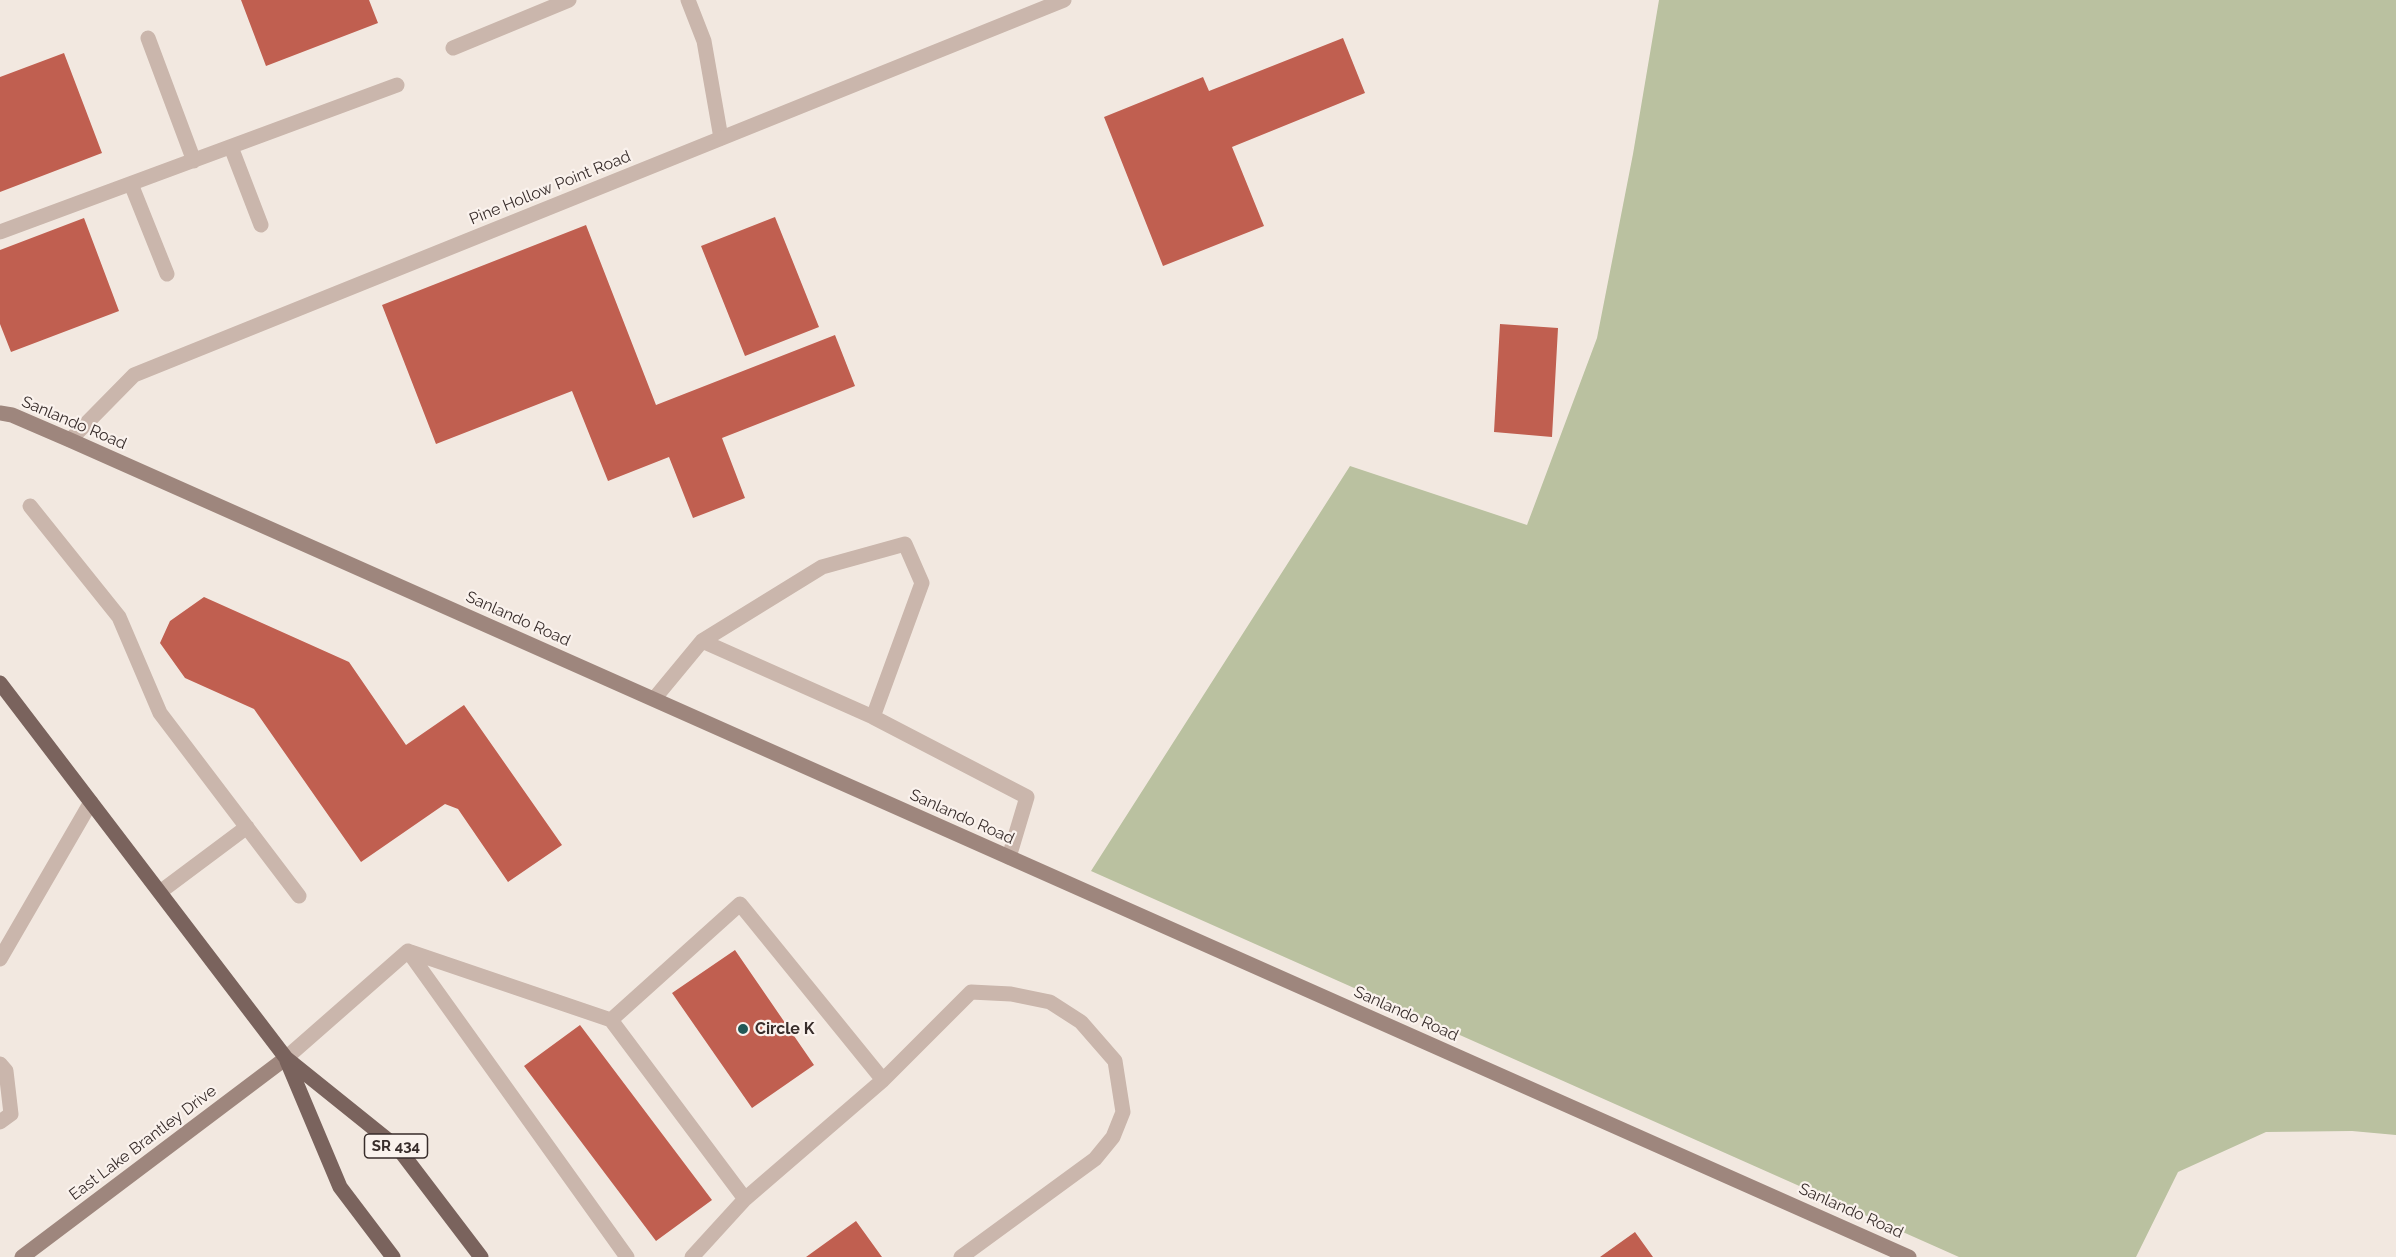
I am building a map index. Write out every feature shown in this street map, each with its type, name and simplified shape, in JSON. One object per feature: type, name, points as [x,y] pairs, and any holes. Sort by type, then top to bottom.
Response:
[{"type":"main road","name":"SR 434","points":[[0,683],[286,1058],[398,1148],[481,1257]]},
{"type":"main road","name":"SR 434","points":[[286,1058],[340,1187],[393,1257]]},
{"type":"street","points":[[453,48],[568,0]]},
{"type":"street","points":[[688,0],[704,41],[720,138]]},
{"type":"street","name":"Pine Hollow Point Road","points":[[70,440],[134,375],[1064,0]]},
{"type":"street","points":[[148,38],[194,161]]},
{"type":"street","points":[[0,232],[397,85]]},
{"type":"street","points":[[231,147],[261,225]]},
{"type":"street","points":[[132,184],[167,274]]},
{"type":"street","name":"Sanlando Road","points":[[4,417],[70,440],[1909,1257]]},
{"type":"street","points":[[30,506],[119,617],[160,713],[299,896]]},
{"type":"street","points":[[654,699],[702,640],[822,567],[905,544],[922,583],[873,717]]},
{"type":"street","points":[[702,640],[873,717],[1027,797],[1009,857]]},
{"type":"street","points":[[0,959],[91,802]]},
{"type":"street","points":[[160,892],[247,827]]},
{"type":"street","points":[[611,1020],[740,904],[883,1080]]},
{"type":"street","points":[[286,1058],[408,951]]},
{"type":"street","points":[[408,951],[611,1020],[745,1198]]},
{"type":"street","points":[[408,951],[627,1257]]},
{"type":"street","points":[[692,1257],[745,1198],[883,1080],[971,992],[1011,993],[1050,1002],[1081,1022],[1114,1061],[1123,1112],[1113,1137],[1095,1159],[961,1257]]},
{"type":"street","name":"East Lake Brantley Drive","points":[[22,1257],[286,1058]]},
{"type":"street","points":[[0,1064],[6,1071],[11,1114],[0,1122]]},
{"type":"green space","points":[[1659,0],[2396,0],[2396,1135],[2352,1131],[2266,1132],[2178,1172],[2136,1257],[1959,1257],[1091,871],[1350,466],[1527,525],[1597,338],[1633,154]]},
{"type":"building","points":[[241,0],[369,0],[378,23],[266,66]]},
{"type":"building","points":[[1343,38],[1365,93],[1232,147],[1264,226],[1163,266],[1104,117],[1203,77],[1209,91]]},
{"type":"building","points":[[64,53],[102,153],[0,192],[0,77]]},
{"type":"building","points":[[775,217],[819,327],[745,356],[701,246]]},
{"type":"building","points":[[84,218],[119,311],[11,352],[0,324],[0,250]]},
{"type":"building","points":[[586,225],[656,405],[835,335],[855,386],[722,438],[745,498],[693,518],[669,457],[608,481],[572,391],[436,444],[382,305]]},
{"type":"building","points":[[1500,324],[1558,328],[1552,437],[1494,432]]},
{"type":"building","points":[[204,597],[349,662],[406,745],[464,705],[562,845],[508,882],[458,809],[445,804],[361,862],[254,709],[185,678],[160,643],[170,621]]},
{"type":"building","name":"Circle K","points":[[735,950],[814,1065],[752,1108],[672,993]]},
{"type":"building","points":[[580,1025],[712,1200],[656,1241],[524,1066]]},
{"type":"building","points":[[856,1221],[882,1257],[806,1257]]},
{"type":"building","points":[[1635,1232],[1653,1257],[1600,1257]]},
{"type":"place","name":"Circle K","points":[[743,1029]]}]
